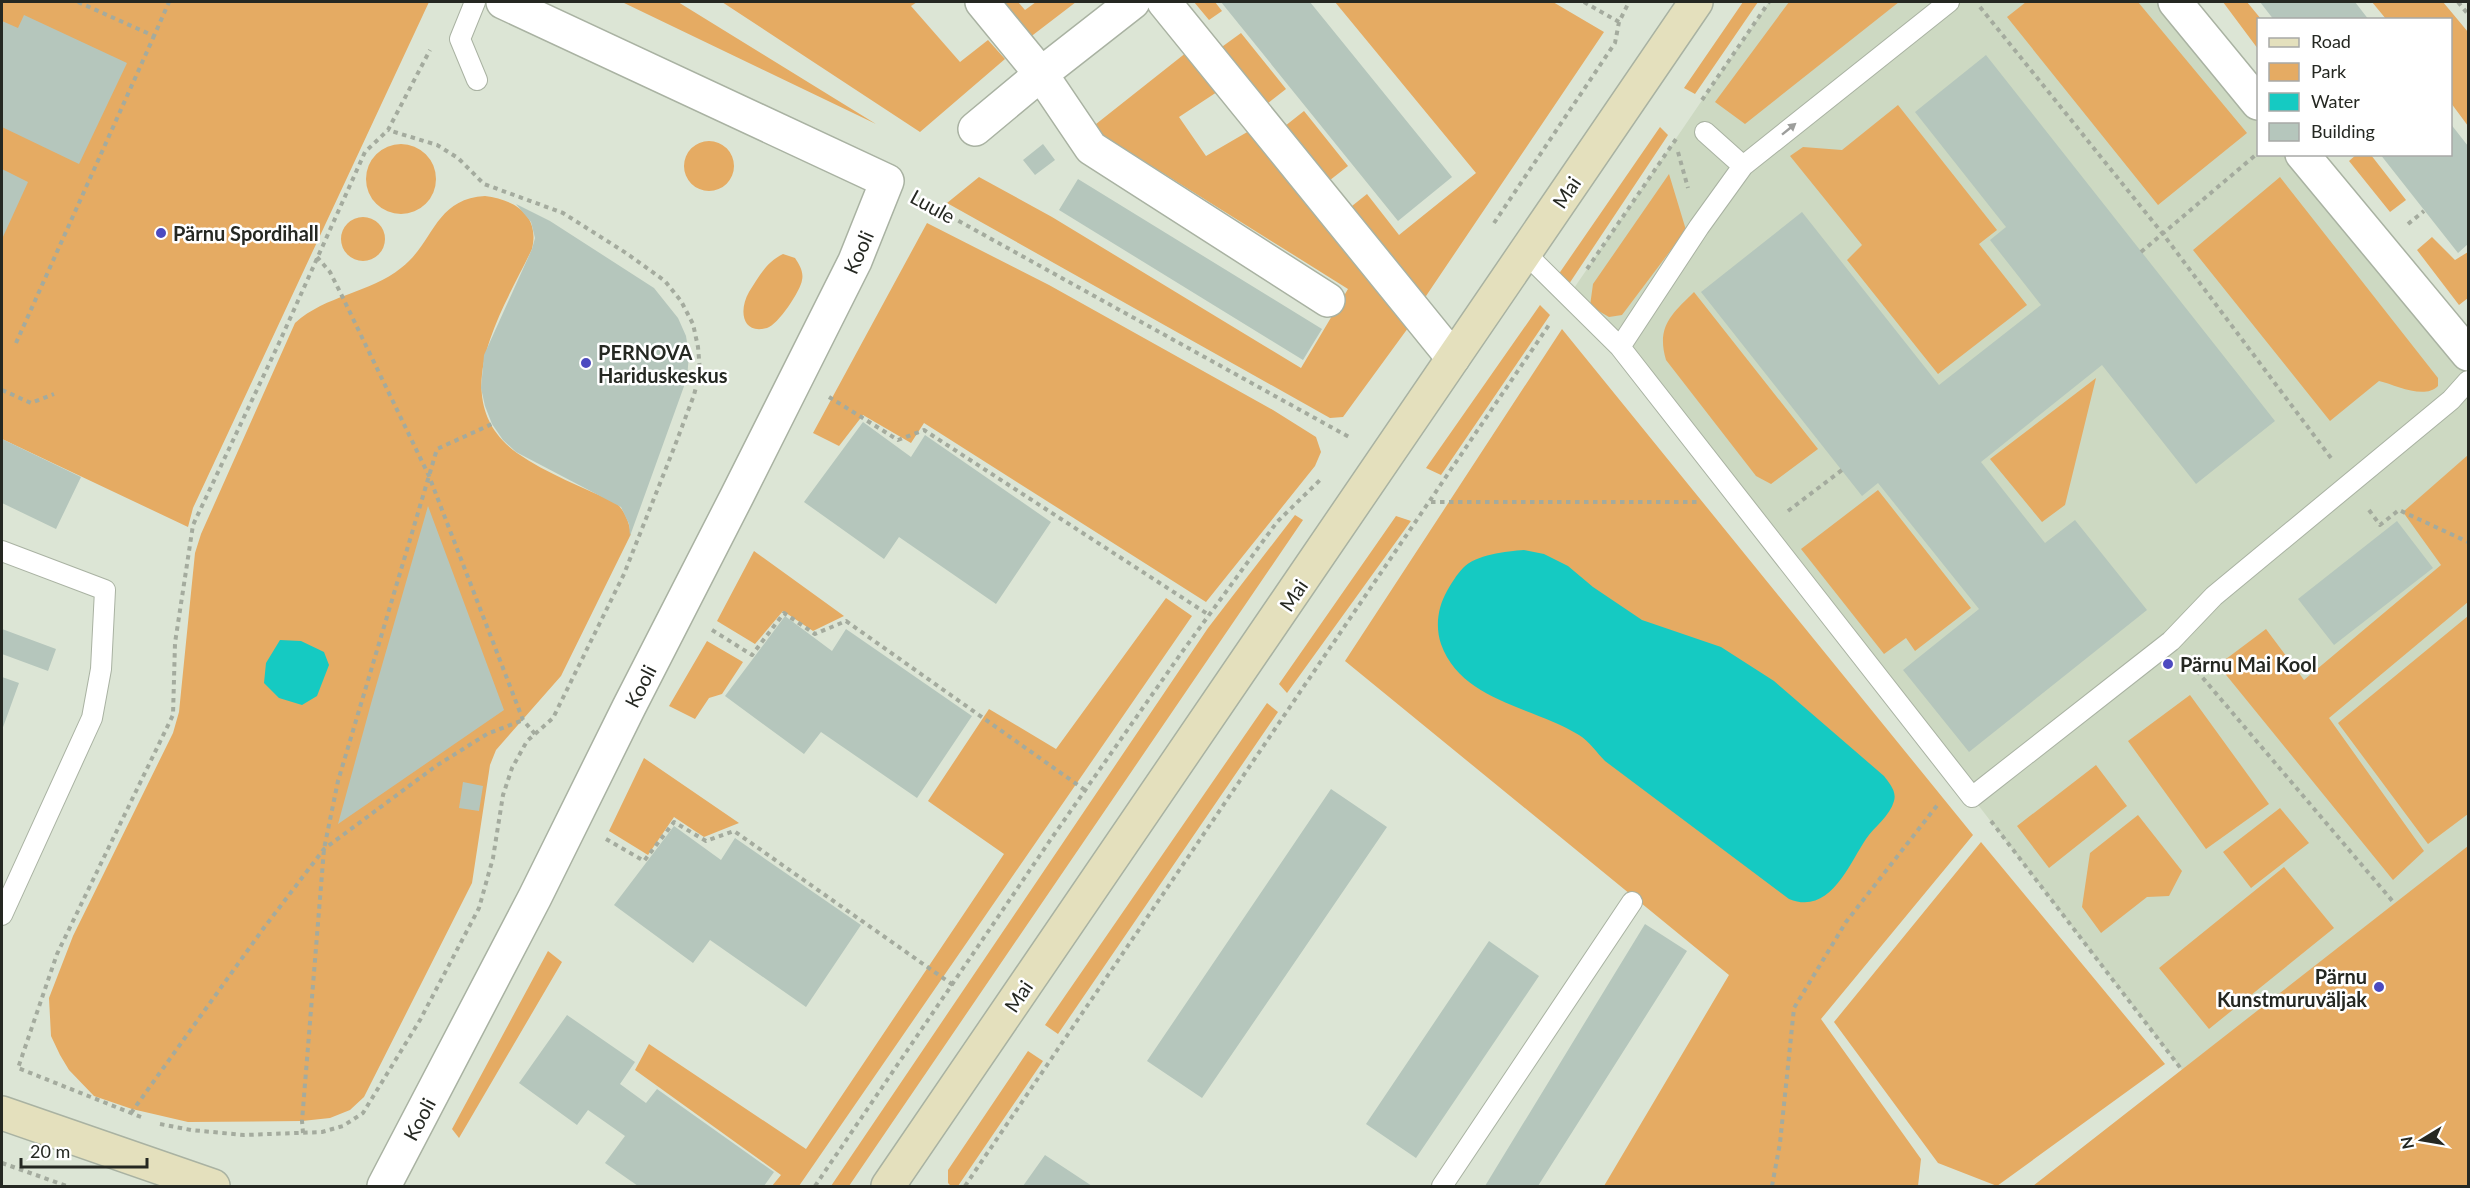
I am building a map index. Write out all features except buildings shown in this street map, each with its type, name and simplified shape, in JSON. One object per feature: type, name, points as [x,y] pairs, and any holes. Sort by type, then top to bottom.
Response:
[{"type":"street","name":"Luule","points":[[503,2],[887,182]]},
{"type":"street","points":[[982,2],[1041,74],[1091,148],[1328,300]]},
{"type":"street","points":[[975,129],[1133,2]]},
{"type":"street","points":[[1164,2],[1452,358]]},
{"type":"street","name":"Mai","points":[[899,1182],[1452,358],[1696,2]]},
{"type":"street","points":[[2175,2],[2257,101]]},
{"type":"street","points":[[2304,156],[2469,354]]},
{"type":"street","name":"Kooli","points":[[384,1186],[535,897],[743,485],[855,261],[887,182]]},
{"type":"street","points":[[2,1113],[213,1186]]},
{"type":"lane","points":[[475,2],[460,39],[477,80]]},
{"type":"lane","points":[[1620,347],[1699,227],[1743,166],[1949,2]]},
{"type":"lane","points":[[1705,132],[1743,166]]},
{"type":"lane","points":[[1525,253],[1620,347],[1972,797],[2171,641],[2214,596],[2451,400],[2469,381]]},
{"type":"lane","points":[[2,551],[105,591],[101,669],[92,718],[2,915]]},
{"type":"lane","points":[[1442,1186],[1632,902]]},
{"type":"path","points":[[78,2],[154,36]]},
{"type":"path","points":[[16,343],[169,2]]},
{"type":"path","points":[[1584,2],[1618,22]]},
{"type":"path","points":[[1491,228],[1615,42],[1618,22],[1629,2]]},
{"type":"path","points":[[1697,106],[1769,2]]},
{"type":"path","points":[[1976,2],[2163,234],[2380,525],[2399,510],[2469,542]]},
{"type":"path","points":[[2458,2],[2469,14]]},
{"type":"path","points":[[148,1120],[18,1068],[57,954],[173,715],[175,644],[193,525],[365,152],[387,130],[435,42]]},
{"type":"path","points":[[157,1123],[191,1130],[244,1134],[303,1133],[322,1132],[343,1126],[363,1113],[420,1020],[479,908],[493,858],[503,795],[512,768],[527,741],[553,718],[624,574],[694,394],[700,371],[699,347],[693,324],[681,301],[665,281],[626,253],[562,213],[484,184],[458,158],[437,145],[387,130]]},
{"type":"path","points":[[965,1186],[1681,130]]},
{"type":"path","points":[[1675,139],[1699,227]]},
{"type":"path","points":[[2141,252],[2257,155]]},
{"type":"path","name":"Luule","points":[[887,182],[1349,437]]},
{"type":"path","points":[[317,257],[330,272],[429,476],[523,720],[535,734]]},
{"type":"path","points":[[2,390],[31,403],[54,394]]},
{"type":"path","points":[[824,394],[898,440],[924,430],[1209,615]]},
{"type":"path","points":[[303,1133],[302,1121],[324,849],[338,780],[437,449],[492,424]]},
{"type":"path","points":[[1344,446],[1356,428]]},
{"type":"path","points":[[1763,530],[1842,470]]},
{"type":"path","points":[[815,1186],[1085,790],[1209,615],[1276,522],[1321,480],[1326,471]]},
{"type":"path","points":[[1430,502],[1740,502]]},
{"type":"path","points":[[704,625],[752,655],[784,613],[816,634],[846,621],[1085,790]]},
{"type":"path","points":[[2171,641],[2395,904]]},
{"type":"path","points":[[131,1113],[263,929],[324,849],[436,766],[487,734],[523,720]]},
{"type":"path","points":[[1772,1186],[1780,1143],[1794,1008],[1846,922],[1939,803],[1972,797],[2182,1070]]},
{"type":"path","points":[[597,833],[644,861],[674,822],[706,842],[734,831],[953,985]]},
{"type":"path","points":[[2,1163],[67,1186]]},
{"type":"shaded area","name":"Pärnu Mai Kool","points":[[1769,2],[2175,2],[2257,101],[2257,156],[2303,156],[2468,354],[2468,1186],[2033,1186],[2182,1070],[1972,797],[1568,297]]},
{"type":"green space","name":"Pärnu Spordihall","points":[[2,2],[429,2],[193,508],[188,527],[2,439]]},
{"type":"green space","points":[[622,2],[678,2],[876,124]]},
{"type":"green space","points":[[722,2],[917,2],[911,6],[960,62],[988,40],[1005,59],[920,132]]},
{"type":"green space","points":[[990,2],[1018,2],[1025,10],[1036,2],[1076,2],[1029,38]]},
{"type":"green space","points":[[1194,2],[1215,2],[1222,11],[1209,20]]},
{"type":"green space","points":[[1335,2],[1553,2],[1604,32],[1424,299],[1347,210],[1367,194],[1399,235],[1476,173]]},
{"type":"green space","points":[[1743,2],[1758,2],[1695,94],[1684,88]]},
{"type":"green space","points":[[1789,2],[1899,2],[1745,124],[1715,102]]},
{"type":"green space","points":[[2026,2],[2138,2],[2247,133],[2158,205],[2007,17]]},
{"type":"green space","points":[[2223,2],[2247,2],[2260,18],[2257,18],[2257,48]]},
{"type":"green space","points":[[2372,2],[2443,2],[2468,32],[2468,126],[2452,104],[2452,18],[2385,18]]},
{"type":"green space","points":[[1241,33],[1286,89],[1263,107],[1219,49]]},
{"type":"green space","points":[[1187,52],[1217,92],[1179,117],[1206,156],[1249,131],[1408,328],[1343,417],[1330,418],[947,203],[979,177],[1052,217],[1301,368],[1348,289],[1091,128]]},
{"type":"green space","points":[[1898,105],[1997,230],[1979,244],[2027,305],[1938,374],[1847,260],[1862,245],[1790,156],[1803,147],[1842,150]]},
{"type":"green space","points":[[1304,111],[1348,166],[1325,184],[1280,130]]},
{"type":"green space","points":[[1660,127],[1668,135],[1567,287],[1556,278]]},
{"type":"green space","points":[[704,141],[714,141],[727,148],[734,161],[734,171],[727,184],[714,191],[704,191],[695,187],[688,180],[684,171],[684,161],[688,152],[695,145]]},
{"type":"green space","points":[[401,144],[420,150],[430,160],[436,179],[430,198],[420,208],[401,214],[382,208],[372,198],[366,179],[372,160],[382,150]]},
{"type":"green space","points":[[2355,156],[2372,156],[2406,200],[2390,212],[2349,161]]},
{"type":"green space","points":[[1669,174],[1686,230],[1622,315],[1609,317],[1590,306],[1593,284]]},
{"type":"green space","points":[[2280,177],[2438,378],[2438,386],[2432,390],[2418,392],[2379,381],[2330,421],[2193,250]]},
{"type":"green space","points":[[485,196],[506,201],[523,211],[529,218],[534,237],[532,249],[495,326],[486,354],[482,381],[484,407],[495,431],[517,453],[553,474],[616,503],[626,517],[631,534],[561,676],[496,750],[490,765],[472,883],[364,1097],[350,1110],[330,1118],[302,1121],[188,1122],[132,1109],[94,1096],[69,1070],[51,1036],[49,998],[73,936],[173,733],[179,712],[195,553],[201,534],[295,323],[320,306],[376,283],[401,268],[412,258],[445,213],[468,199]]},
{"type":"green space","points":[[363,217],[372,218],[379,223],[384,230],[384,248],[379,255],[372,260],[363,261],[354,260],[347,255],[342,248],[341,239],[342,230],[347,223],[354,218]]},
{"type":"green space","points":[[927,223],[1049,285],[1273,410],[1316,437],[1321,452],[1315,466],[1206,602],[924,423],[911,443],[863,415],[839,446],[813,433]]},
{"type":"green space","points":[[2432,237],[2455,260],[2468,252],[2468,298],[2459,305],[2417,250]]},
{"type":"green space","points":[[783,254],[795,258],[801,268],[801,285],[777,321],[767,328],[752,328],[744,319],[746,299],[763,270]]},
{"type":"green space","points":[[1694,292],[1818,449],[1771,484],[1756,476],[1666,360],[1663,348],[1665,329],[1673,314]]},
{"type":"green space","points":[[1540,305],[1550,315],[1441,475],[1426,468]]},
{"type":"green space","points":[[1562,329],[1973,835],[1821,1019],[1921,1159],[1918,1186],[1604,1186],[1729,975],[1345,661]]},
{"type":"green space","points":[[2096,378],[2065,505],[2042,522],[1990,459]]},
{"type":"green space","points":[[2468,455],[2468,602],[2329,718],[2424,851],[2393,880],[2218,665],[2266,629],[2304,680],[2441,565],[2403,512]]},
{"type":"green space","points":[[1878,490],[1971,608],[1915,651],[1906,638],[1884,654],[1801,549]]},
{"type":"green space","points":[[1295,515],[1303,520],[849,1186],[831,1186],[1208,628]]},
{"type":"green space","points":[[1396,516],[1411,521],[1287,693],[1279,684]]},
{"type":"green space","points":[[754,551],[844,616],[813,631],[783,611],[755,644],[717,621]]},
{"type":"green space","points":[[1166,598],[1192,616],[799,1186],[772,1186],[781,1175],[635,1070],[649,1044],[806,1149],[1004,854],[928,801],[989,709],[1056,749]]},
{"type":"green space","points":[[2468,616],[2468,814],[2428,844],[2338,723]]},
{"type":"green space","points":[[707,641],[743,662],[722,694],[709,698],[695,719],[669,706]]},
{"type":"green space","points":[[2190,695],[2269,804],[2206,849],[2128,741]]},
{"type":"green space","points":[[1267,703],[1278,712],[1058,1034],[1045,1025]]},
{"type":"green space","points":[[644,758],[739,823],[704,837],[674,817],[648,855],[609,831]]},
{"type":"green space","points":[[2096,765],[2127,806],[2049,868],[2017,826]]},
{"type":"green space","points":[[2280,808],[2309,843],[2251,888],[2223,852]]},
{"type":"green space","points":[[2138,815],[2182,871],[2169,896],[2147,897],[2101,933],[2082,907],[2090,853]]},
{"type":"green space","points":[[1981,842],[2165,1064],[1997,1186],[1938,1163],[1834,1022]]},
{"type":"green space","name":"Pärnu Kunstmuruväljak","points":[[2468,846],[2468,1186],[2033,1186]]},
{"type":"green space","points":[[2284,867],[2334,928],[2209,1029],[2159,968]]},
{"type":"green space","points":[[548,951],[562,962],[459,1138],[452,1129]]},
{"type":"green space","points":[[1028,1051],[1043,1061],[958,1186],[951,1186],[948,1183],[948,1170]]},
{"type":"water","points":[[1524,550],[1544,554],[1568,566],[1593,587],[1642,620],[1721,647],[1774,681],[1884,776],[1894,794],[1892,806],[1866,839],[1845,873],[1827,894],[1816,900],[1803,902],[1789,899],[1605,761],[1583,738],[1561,725],[1482,690],[1465,678],[1451,663],[1439,637],[1438,617],[1441,604],[1452,582],[1463,568],[1475,560],[1500,553]]},
{"type":"water","points":[[280,640],[301,641],[324,652],[329,665],[317,696],[302,705],[279,698],[264,683],[266,663]]},
{"type":"place","name":"Pärnu Spordihall","points":[[161,233]]},
{"type":"place","name":"PERNOVA Hariduskeskus","points":[[586,363]]},
{"type":"place","name":"Pärnu Mai Kool","points":[[2168,664]]},
{"type":"place","name":"Pärnu Kunstmuruväljak","points":[[2379,987]]}]
